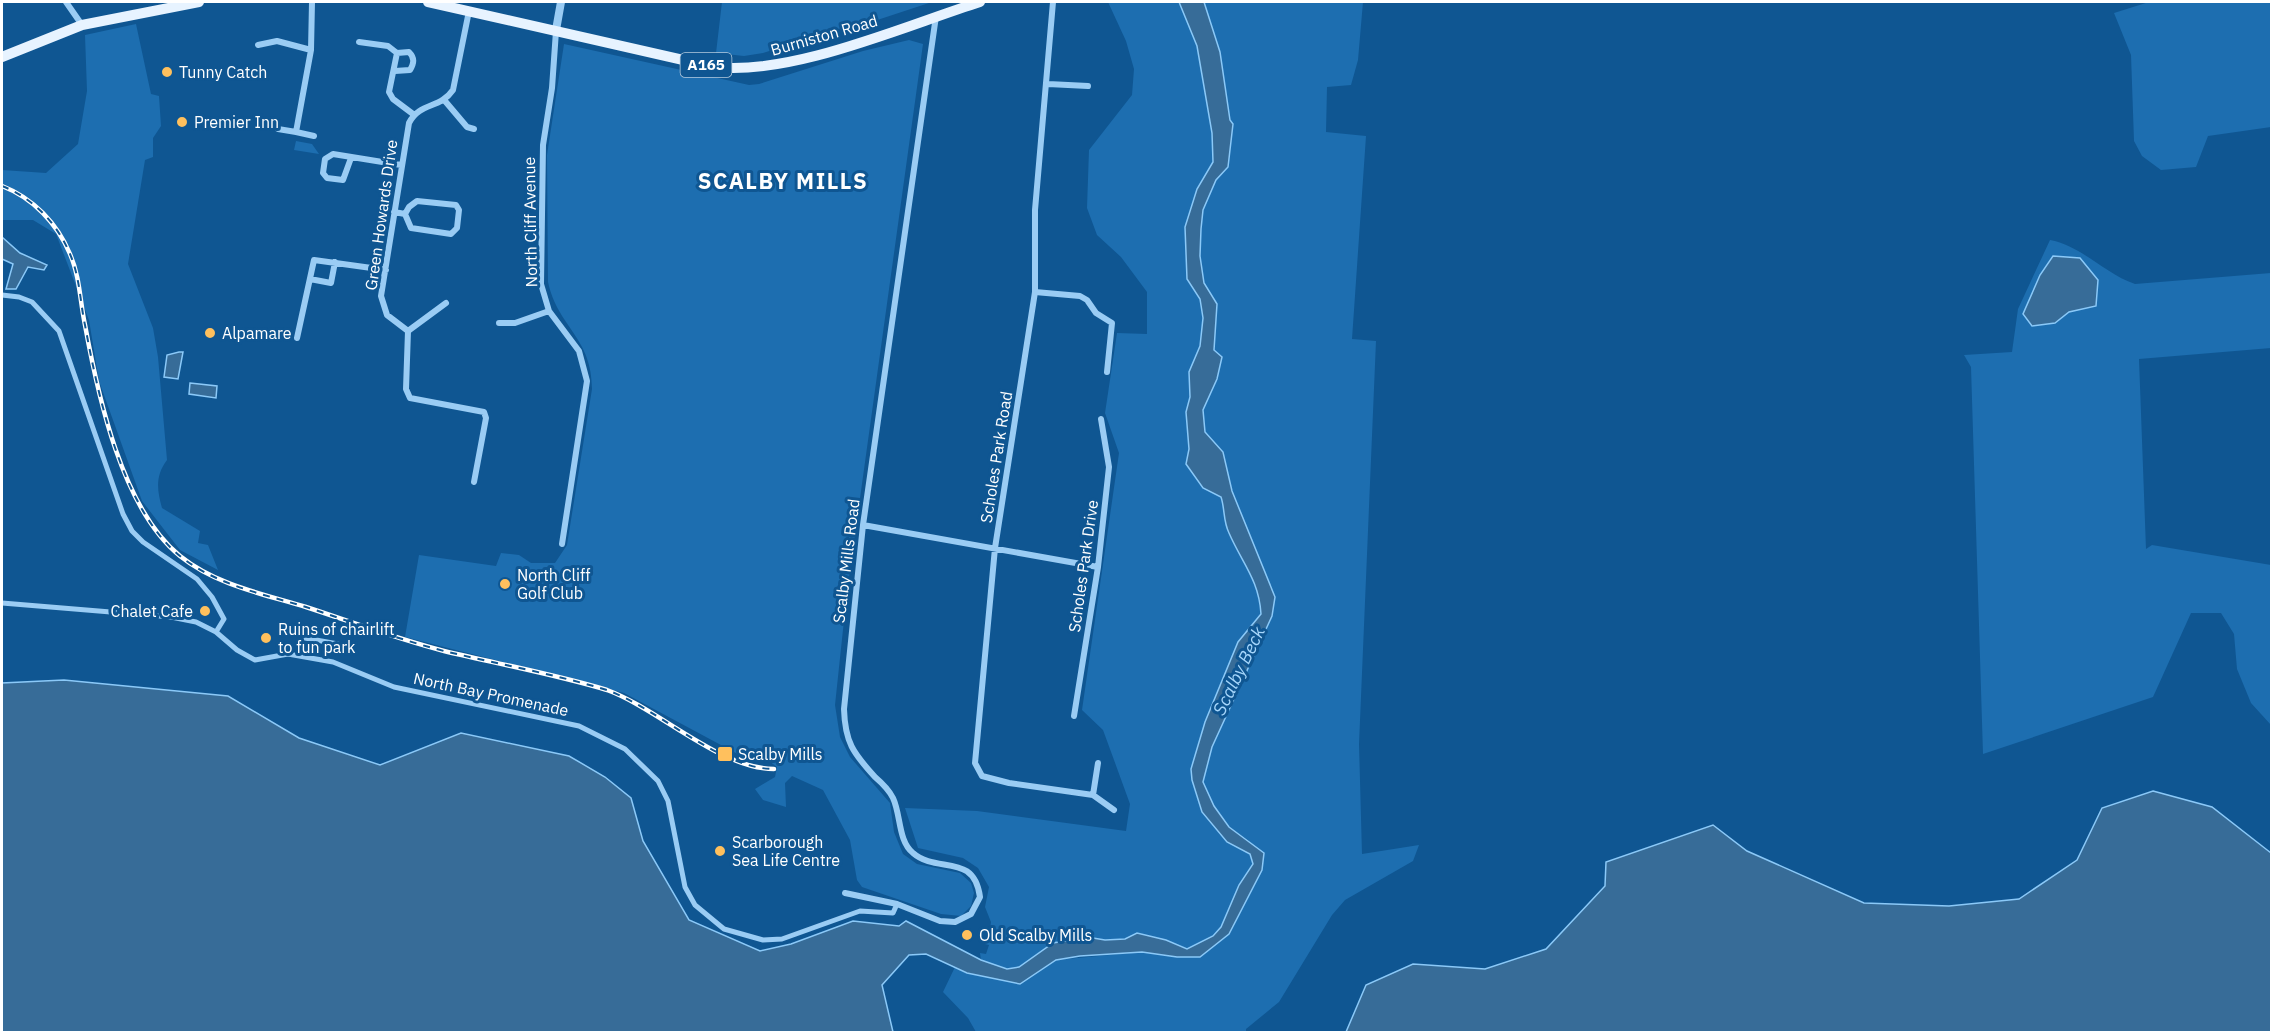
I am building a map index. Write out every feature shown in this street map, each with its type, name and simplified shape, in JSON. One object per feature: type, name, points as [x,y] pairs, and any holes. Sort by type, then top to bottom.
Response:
[{"type":"main road","points":[[2,57],[82,25],[200,2]]},
{"type":"main road","name":"Burniston Road","points":[[428,2],[703,65],[734,69],[778,66],[980,2]]},
{"type":"street","points":[[66,2],[82,25]]},
{"type":"street","points":[[296,132],[310,50],[312,2]]},
{"type":"street","points":[[556,30],[561,2]]},
{"type":"street","name":"Scholes Park Road","points":[[1053,2],[1048,84],[1035,210],[1035,292],[995,548],[975,763],[982,776],[1009,783],[1093,795],[1114,810]]},
{"type":"street","points":[[397,53],[388,92],[393,99],[413,114],[445,101],[453,90],[459,68],[469,11]]},
{"type":"street","name":"Scalby Mills Road","points":[[845,893],[897,904],[940,921],[955,922],[971,914],[980,897],[975,879],[963,868],[920,858],[907,846],[892,795],[854,752],[844,733],[844,709],[863,525],[937,16]]},
{"type":"street","name":"North Cliff Avenue","points":[[556,30],[552,88],[543,145],[541,284],[549,311],[579,351],[587,381],[562,544]]},
{"type":"street","points":[[258,45],[277,41],[310,50]]},
{"type":"street","points":[[359,42],[388,46],[397,53],[409,52],[414,63],[410,70],[394,71]]},
{"type":"street","points":[[1048,84],[1088,86]]},
{"type":"street","points":[[445,101],[467,127],[474,129]]},
{"type":"street","name":"Green Howards Drive","points":[[408,331],[387,315],[381,296],[401,165],[409,123],[413,114]]},
{"type":"street","points":[[278,129],[314,136]]},
{"type":"street","points":[[351,158],[347,176],[343,180],[327,178],[323,173],[325,159],[333,154],[401,165]]},
{"type":"street","points":[[417,201],[456,205],[459,210],[457,228],[451,234],[411,228],[405,214],[409,207],[417,201]]},
{"type":"street","points":[[394,212],[405,214]]},
{"type":"street","points":[[297,338],[314,260],[386,270]]},
{"type":"street","points":[[310,279],[330,283],[335,262]]},
{"type":"street","points":[[1035,292],[1080,296],[1087,300],[1096,313],[1112,322],[1107,372]]},
{"type":"street","points":[[2,295],[19,297],[32,302],[59,331],[123,514],[132,531],[165,559],[197,579],[211,595],[224,620],[216,632]]},
{"type":"street","points":[[446,303],[408,331],[406,389],[410,398],[484,412],[486,418],[474,482]]},
{"type":"street","points":[[500,323],[515,323],[549,311]]},
{"type":"street","name":"Scholes Park Drive","points":[[1074,716],[1098,567],[1109,466],[1101,419]]},
{"type":"street","points":[[863,525],[1098,567]]},
{"type":"street","name":"North Bay Promenade","points":[[2,603],[171,617],[196,622],[216,632],[237,650],[255,660],[288,654],[333,662],[393,687],[579,726],[625,748],[658,781],[668,801],[685,887],[695,905],[724,929],[763,940],[782,939],[860,911],[893,913],[897,904]]},
{"type":"street","points":[[305,638],[339,644],[338,649]]},
{"type":"street","points":[[1093,795],[1098,763]]},
{"type":"shaded area","points":[[722,2],[932,2],[856,27],[848,26],[763,53],[744,56],[716,53]]},
{"type":"shaded area","points":[[1108,2],[1179,2],[1197,46],[1212,133],[1213,162],[1197,189],[1185,227],[1187,279],[1200,299],[1203,318],[1200,346],[1189,372],[1190,397],[1186,412],[1189,449],[1186,464],[1203,488],[1221,497],[1227,528],[1257,591],[1261,614],[1238,642],[1191,769],[1197,796],[1209,819],[1227,839],[1250,854],[1253,864],[1239,885],[1221,927],[1214,936],[1187,949],[1166,940],[1137,933],[1125,939],[1105,940],[1087,937],[1053,943],[1019,967],[1007,969],[981,960],[980,953],[986,954],[989,945],[985,944],[985,938],[989,938],[991,922],[985,907],[989,887],[978,868],[963,858],[918,848],[905,808],[977,811],[1126,831],[1130,804],[1103,730],[1082,710],[1119,453],[1105,413],[1117,333],[1147,334],[1147,292],[1121,257],[1097,235],[1087,208],[1089,150],[1132,95],[1134,69],[1126,41]]},
{"type":"shaded area","points":[[1204,2],[1363,2],[1358,60],[1351,85],[1327,87],[1326,132],[1366,136],[1352,339],[1376,341],[1359,744],[1362,854],[1419,845],[1413,861],[1345,900],[1332,915],[1279,1002],[1246,1029],[1246,1032],[976,1032],[968,1018],[943,992],[955,967],[967,973],[1019,984],[1056,960],[1142,952],[1177,957],[1229,934],[1262,870],[1248,840],[1229,827],[1214,806],[1203,782],[1212,747],[1249,665],[1275,597],[1232,491],[1223,452],[1205,432],[1203,410],[1217,379],[1214,350],[1217,304],[1204,283],[1200,256],[1201,229],[1203,210],[1216,180],[1228,167],[1233,124],[1230,120],[1220,52]]},
{"type":"shaded area","points":[[2149,2],[2271,2],[2271,127],[2208,136],[2196,167],[2161,170],[2142,156],[2134,141],[2131,55],[2114,13]]},
{"type":"shaded area","points":[[136,24],[151,94],[159,96],[161,126],[153,138],[153,157],[145,160],[128,264],[153,328],[158,357],[167,460],[160,472],[159,495],[162,508],[200,531],[198,543],[208,545],[218,570],[180,550],[142,501],[99,381],[89,320],[56,234],[33,220],[2,220],[2,170],[46,173],[78,144],[87,91],[85,35]]},
{"type":"shaded area","name":"North Cliff Golf Club","points":[[909,40],[923,44],[847,592],[835,705],[840,737],[850,757],[890,803],[894,832],[903,854],[917,864],[960,873],[971,883],[974,893],[971,906],[961,916],[941,914],[862,887],[857,880],[850,840],[823,790],[792,776],[785,783],[786,807],[763,800],[755,789],[775,777],[777,767],[769,761],[758,762],[747,759],[624,693],[405,637],[419,555],[496,566],[501,553],[519,555],[531,563],[555,563],[567,545],[592,389],[587,357],[559,311],[548,282],[547,155],[564,44],[749,85],[759,84],[863,51]]},
{"type":"shaded area","points":[[296,141],[312,144],[319,154],[294,150]]},
{"type":"shaded area","points":[[2050,240],[2073,248],[2114,274],[2135,284],[2271,273],[2271,348],[2139,359],[2146,549],[2152,545],[2271,565],[2271,725],[2251,703],[2237,669],[2234,634],[2221,613],[2191,613],[2153,697],[1983,754],[1971,367],[1964,355],[2012,352],[2018,309]],"holes":[[[2098,280],[2056,323],[2032,326]]]},
{"type":"water","name":"Scalby Beck","points":[[1179,2],[1204,2],[1220,52],[1230,120],[1233,124],[1228,167],[1216,180],[1203,210],[1201,229],[1200,256],[1204,283],[1217,304],[1214,350],[1222,357],[1217,379],[1203,410],[1205,432],[1223,452],[1232,491],[1275,597],[1272,616],[1212,747],[1203,782],[1214,806],[1229,827],[1264,853],[1262,870],[1229,934],[1200,957],[1177,957],[1142,952],[1080,956],[1056,960],[1020,984],[967,973],[926,954],[909,955],[882,985],[893,1032],[2,1032],[2,683],[64,680],[228,696],[299,738],[380,765],[461,733],[569,756],[605,777],[631,798],[643,841],[689,920],[760,951],[791,944],[853,921],[899,926],[906,921],[981,960],[1007,969],[1019,967],[1053,943],[1087,937],[1105,940],[1125,939],[1137,933],[1166,940],[1187,949],[1213,936],[1221,927],[1239,885],[1253,864],[1250,854],[1227,842],[1202,812],[1191,769],[1205,722],[1238,642],[1261,614],[1257,591],[1227,528],[1221,497],[1203,488],[1186,464],[1189,449],[1186,412],[1190,397],[1189,372],[1200,346],[1203,318],[1200,299],[1187,279],[1185,227],[1197,189],[1213,162],[1212,133],[1197,46]]},
{"type":"water","points":[[2,237],[20,253],[47,265],[44,270],[28,267],[16,289],[6,289],[13,264],[2,259]]},
{"type":"water","points":[[2053,256],[2080,258],[2098,280],[2096,306],[2069,312],[2055,323],[2032,326],[2023,314],[2040,275]]},
{"type":"water","points":[[183,352],[178,379],[164,377],[167,355]]},
{"type":"water","points":[[190,383],[217,386],[216,398],[189,394]]},
{"type":"water","points":[[2153,791],[2212,807],[2271,853],[2271,1032],[1346,1032],[1366,985],[1413,964],[1485,969],[1546,949],[1605,886],[1606,862],[1713,825],[1747,851],[1864,903],[1949,906],[2019,899],[2077,860],[2102,808]]},
{"type":"railway","points":[[2,186],[24,197],[43,213],[65,243],[76,272],[97,384],[116,449],[128,481],[143,510],[160,535],[180,556],[194,566],[240,588],[392,636],[444,651],[607,690],[647,710],[690,737],[732,759],[753,766],[774,769]]},
{"type":"place","name":"Tunny Catch","points":[[167,72]]},
{"type":"place","name":"Premier Inn","points":[[182,122]]},
{"type":"place","name":"Alpamare","points":[[210,333]]},
{"type":"place","name":"North Cliff Golf Club","points":[[505,584]]},
{"type":"place","name":"Chalet Cafe","points":[[205,611]]},
{"type":"place","name":"Ruins of chairlift to fun park","points":[[266,638]]},
{"type":"place","name":"Scalby Mills","points":[[725,754]]},
{"type":"place","name":"Scarborough Sea Life Centre","points":[[720,851]]},
{"type":"place","name":"Old Scalby Mills","points":[[967,935]]},
{"type":"district","name":"SCALBY MILLS","points":[[783,181]]}]
